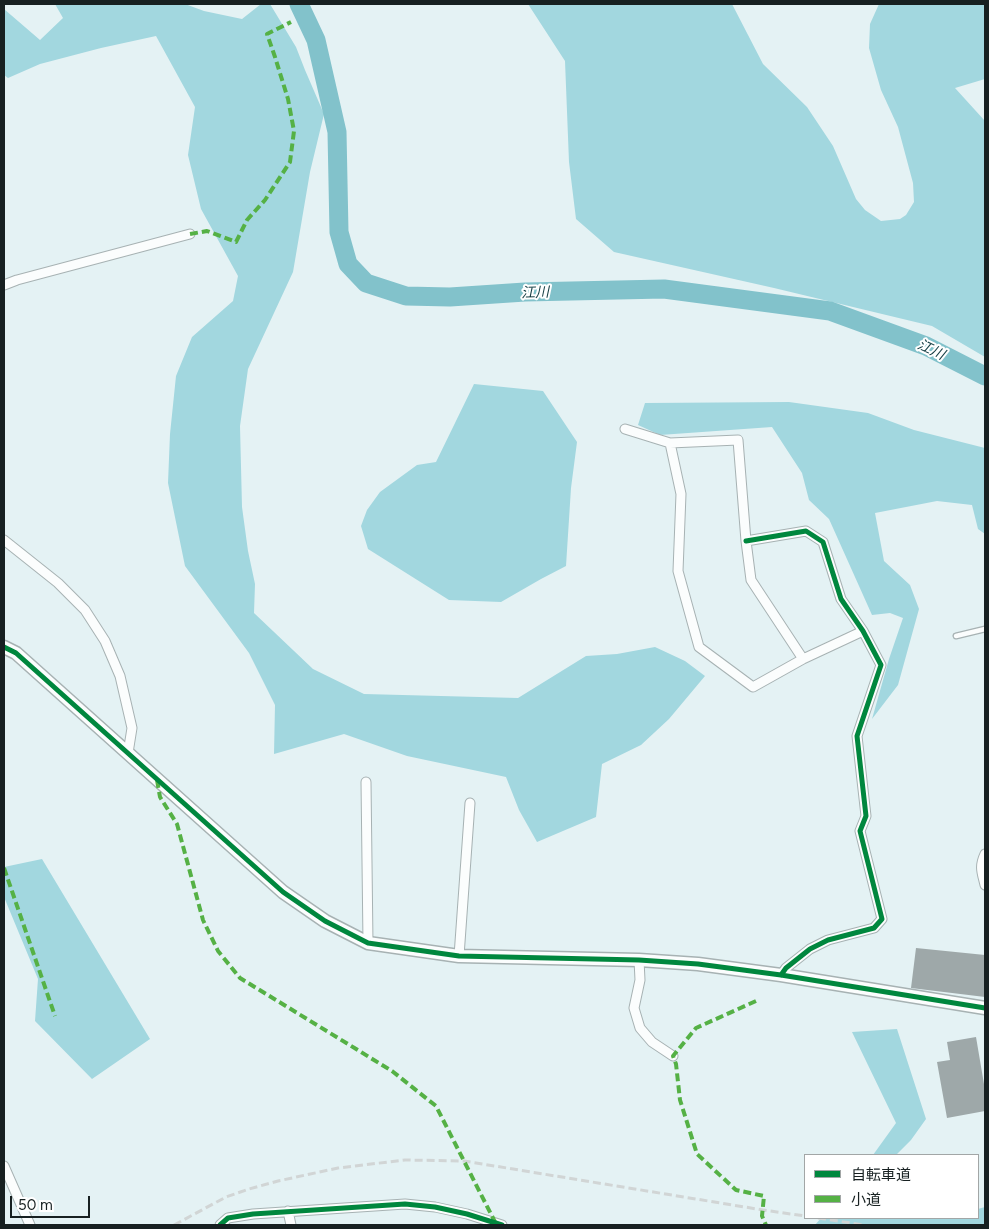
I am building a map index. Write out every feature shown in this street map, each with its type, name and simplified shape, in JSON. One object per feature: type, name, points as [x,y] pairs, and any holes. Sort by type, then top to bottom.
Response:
[{"type":"street","points":[[4,285],[190,234]]},
{"type":"street","points":[[625,429],[670,443],[738,440],[751,580],[803,659]]},
{"type":"street","points":[[670,443],[681,494],[678,572],[699,647],[753,687],[803,659],[863,630]]},
{"type":"street","points":[[746,541],[806,531],[823,542],[841,599],[863,630],[881,665],[857,736],[866,816],[860,831],[882,918],[874,928],[828,940],[810,949],[786,968],[781,975]]},
{"type":"street","points":[[4,540],[58,583],[85,610],[105,641],[120,676],[132,728],[128,753]]},
{"type":"street","points":[[4,647],[16,652],[283,892],[325,921],[368,943],[459,956],[639,960],[698,964],[781,975],[985,1008]]},
{"type":"street","points":[[366,782],[368,943]]},
{"type":"street","points":[[459,956],[470,803]]},
{"type":"street","points":[[985,854],[981,870],[985,885]]},
{"type":"street","points":[[639,960],[640,980],[634,1008],[640,1028],[652,1042],[673,1056]]},
{"type":"street","points":[[4,1166],[30,1225]]},
{"type":"street","points":[[220,1225],[228,1218],[253,1214],[406,1204],[451,1210],[502,1225]]},
{"type":"street","points":[[288,1211],[291,1225]]},
{"type":"lane","points":[[956,636],[985,630]]},
{"type":"shaded area","points":[[55,4],[185,4],[204,11],[242,19],[261,4],[270,4],[296,47],[324,114],[310,172],[293,272],[248,369],[240,426],[242,507],[255,584],[254,613],[313,669],[364,694],[518,698],[586,656],[617,654],[655,647],[685,661],[705,676],[669,719],[641,745],[602,764],[596,817],[537,842],[519,810],[506,777],[407,756],[344,734],[274,754],[275,705],[249,653],[185,566],[168,483],[170,434],[176,376],[192,337],[233,301],[238,276],[201,209],[188,155],[195,107],[156,36],[40,64],[8,78],[4,75],[4,9],[40,40],[63,18]]},
{"type":"shaded area","points":[[528,4],[732,4],[763,64],[807,107],[833,146],[856,199],[865,210],[881,221],[900,219],[906,215],[914,202],[913,183],[898,127],[881,90],[869,48],[870,24],[879,4],[985,4],[985,79],[955,88],[985,121],[985,357],[932,326],[614,252],[576,219],[569,162],[565,61]]},
{"type":"shaded area","points":[[474,384],[543,391],[577,442],[571,488],[566,566],[501,602],[449,600],[368,549],[361,526],[367,510],[380,492],[417,465],[436,462]]},
{"type":"shaded area","points":[[789,402],[868,413],[914,430],[985,448],[985,534],[978,529],[972,505],[937,501],[875,513],[884,561],[910,585],[919,609],[898,685],[872,719],[903,618],[890,613],[872,615],[829,519],[809,500],[802,473],[772,427],[660,435],[638,425],[645,403]]},
{"type":"shaded area","points":[[42,859],[150,1039],[92,1079],[35,1021],[38,979],[4,897],[4,867]]},
{"type":"shaded area","points":[[897,1029],[926,1119],[911,1140],[897,1154],[874,1154],[896,1123],[852,1032]]},
{"type":"shaded area","points":[[985,1207],[985,1225],[815,1225],[820,1219],[979,1219],[979,1209]]},
{"type":"building","points":[[916,948],[985,955],[985,997],[911,988]]},
{"type":"building","points":[[976,1037],[985,1090],[985,1111],[947,1118],[937,1062],[950,1060],[947,1042]]},
{"type":"waterway","name":"江川","points":[[299,4],[316,40],[337,132],[339,232],[348,264],[366,283],[406,296],[450,297],[525,292],[664,289],[830,311],[926,346],[985,376]]},
{"type":"railway","points":[[174,1225],[226,1197],[249,1189],[338,1168],[405,1160],[464,1161],[804,1216]]},
{"type":"railway","points":[[825,1219],[864,1225]]},
{"type":"marked path","points":[[190,234],[207,231],[236,242],[247,220],[265,200],[290,162],[294,131],[288,99],[267,34],[291,22]]},
{"type":"marked path","points":[[157,780],[160,797],[177,824],[203,920],[218,951],[240,978],[392,1071],[436,1106],[495,1222]]},
{"type":"marked path","points":[[4,868],[55,1016]]},
{"type":"marked path","points":[[756,1001],[696,1028],[673,1056],[676,1064],[680,1100],[697,1154],[736,1190],[764,1196],[762,1216],[766,1225]]},
{"type":"cycle path","points":[[746,541],[806,531],[823,542],[841,599],[863,631],[881,665],[857,736],[866,816],[860,831],[882,919],[874,928],[828,940],[810,949],[786,968],[781,975]]},
{"type":"cycle path","points":[[4,647],[16,653],[283,892],[325,921],[368,943],[459,956],[639,960],[698,964],[781,975],[985,1008]]},
{"type":"cycle path","points":[[220,1225],[228,1218],[253,1214],[405,1204],[435,1207],[467,1214],[502,1225]]}]
